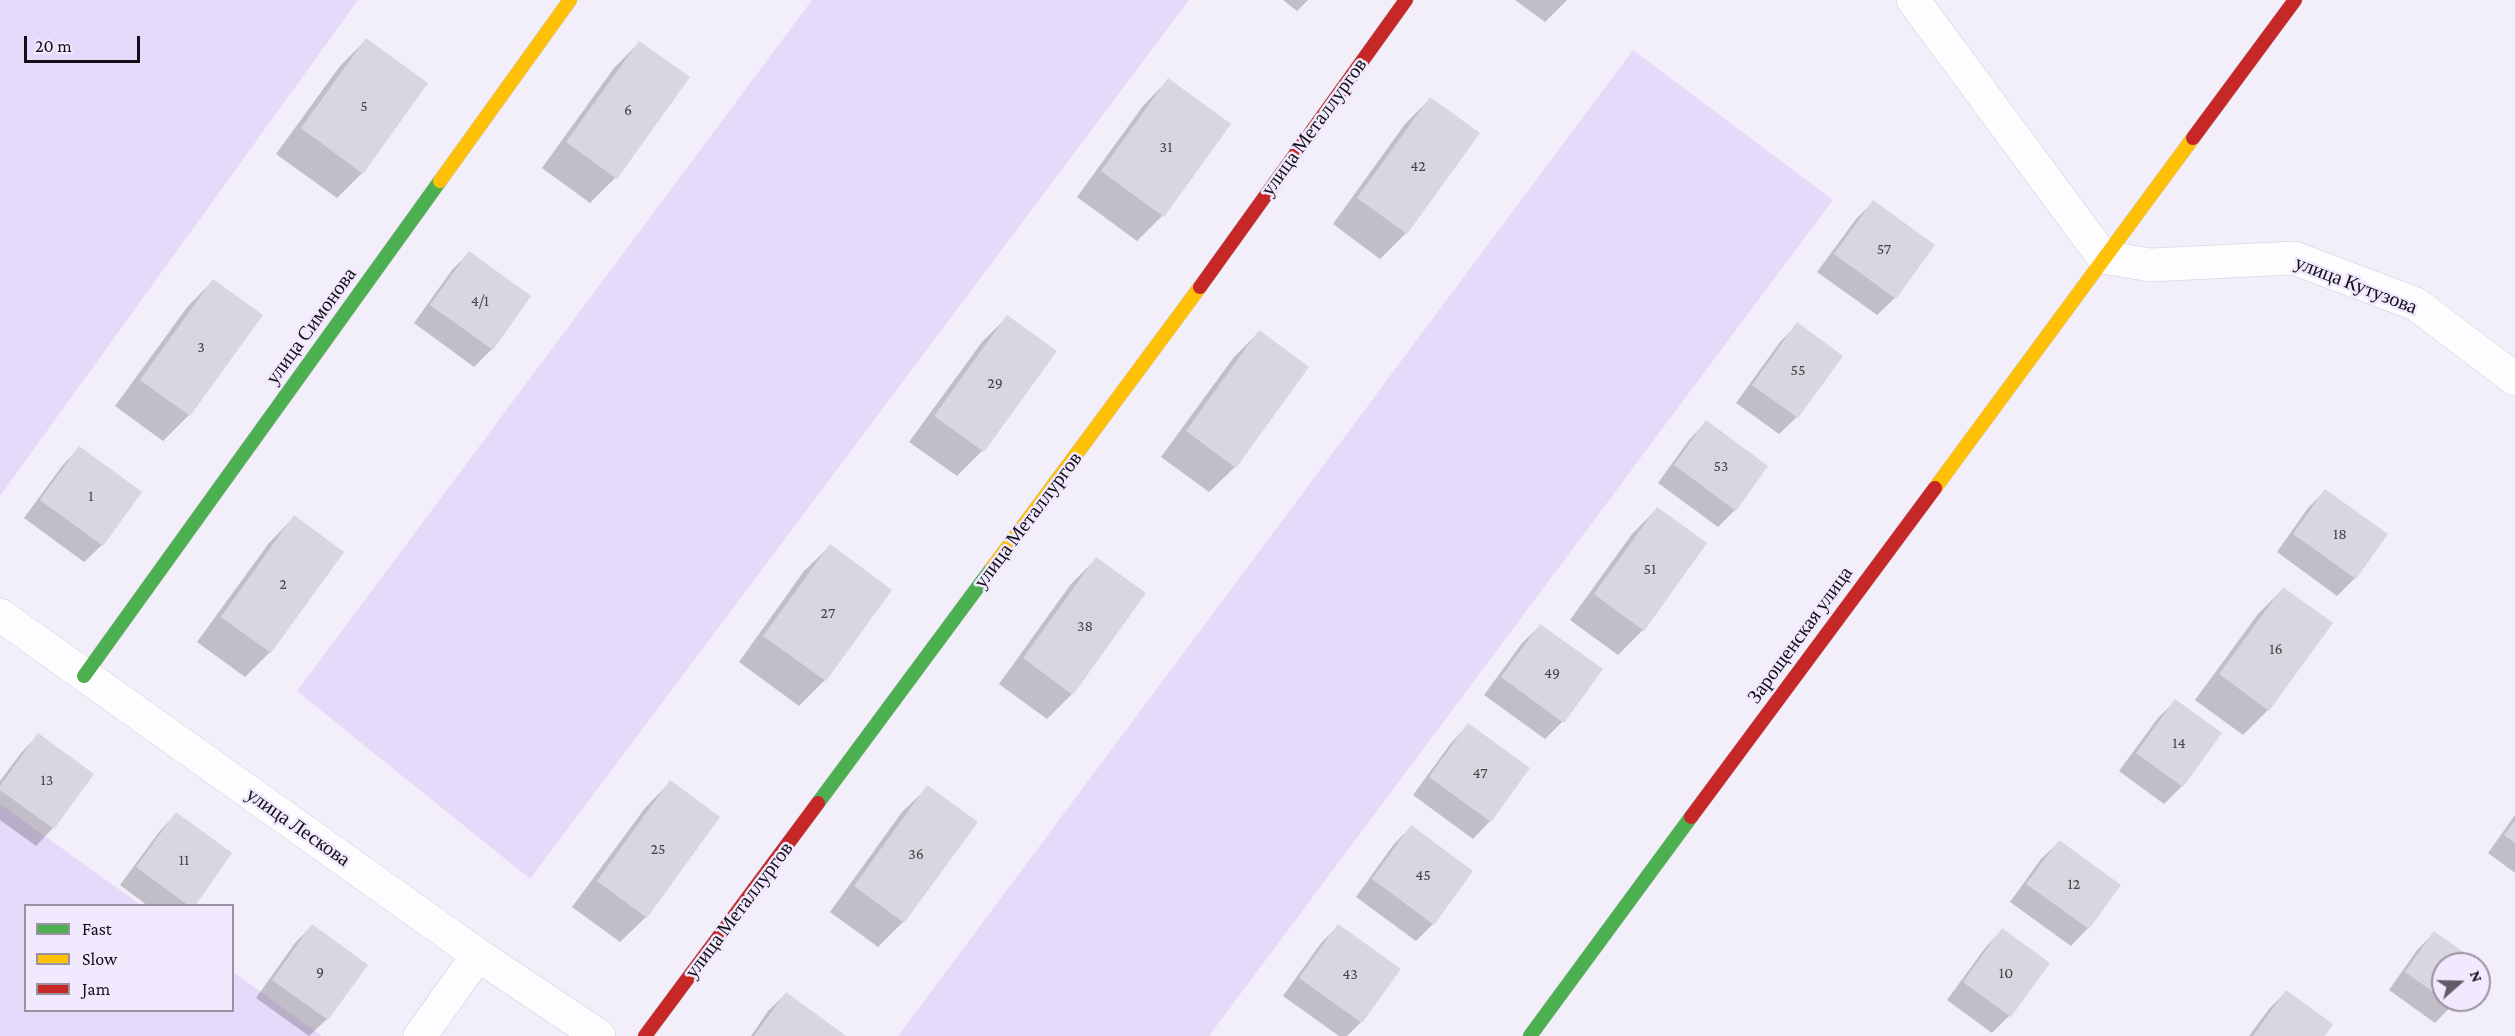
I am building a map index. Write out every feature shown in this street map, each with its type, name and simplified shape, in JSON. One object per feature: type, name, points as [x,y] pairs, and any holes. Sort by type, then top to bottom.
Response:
[{"type":"street","name":"улица Симонова","points":[[84,676],[570,0]]},
{"type":"street","name":"улица Металлургов","points":[[645,1036],[1171,327],[1406,0]]},
{"type":"street","points":[[1913,0],[2103,257]]},
{"type":"street","name":"Зарощенская улица","points":[[1530,1036],[2295,0]]},
{"type":"street","name":"улица Кутузова","points":[[2103,257],[2150,265],[2294,258],[2416,304],[2515,379]]},
{"type":"street","name":"улица Лескова","points":[[0,615],[478,955],[598,1036]]},
{"type":"street","points":[[420,1036],[478,955]]},
{"type":"shaded area","points":[[0,0],[358,0],[0,496]]},
{"type":"shaded area","points":[[812,0],[1189,0],[530,879],[297,691]]},
{"type":"shaded area","points":[[1633,50],[1833,200],[1209,1036],[898,1036]]},
{"type":"shaded area","points":[[0,804],[140,904],[24,904],[24,1012],[234,1012],[234,973],[322,1036],[0,1036]]},
{"type":"building","points":[[366,38],[428,83],[363,174],[301,128]]},
{"type":"building","points":[[639,41],[690,77],[617,179],[566,142]]},
{"type":"building","points":[[1168,78],[1231,124],[1164,217],[1101,171]]},
{"type":"building","points":[[1430,97],[1480,133],[1407,234],[1357,198]]},
{"type":"building","points":[[1873,200],[1935,245],[1896,299],[1834,254]]},
{"type":"building","points":[[469,251],[531,296],[493,350],[430,305]]},
{"type":"building","points":[[213,279],[263,315],[190,416],[140,380]]},
{"type":"building","points":[[1007,315],[1057,351],[984,452],[934,416]]},
{"type":"building","points":[[1797,322],[1843,356],[1798,418],[1752,385]]},
{"type":"building","points":[[1259,330],[1309,367],[1236,468],[1186,431]]},
{"type":"building","points":[[1706,420],[1768,466],[1736,511],[1674,465]]},
{"type":"building","points":[[79,446],[142,492],[103,546],[40,500]]},
{"type":"building","points":[[2325,489],[2388,534],[2356,579],[2293,534]]},
{"type":"building","points":[[1657,507],[1707,543],[1644,631],[1594,594]]},
{"type":"building","points":[[294,515],[344,552],[271,653],[221,617]]},
{"type":"building","points":[[830,544],[892,590],[826,681],[763,636]]},
{"type":"building","points":[[1096,557],[1146,593],[1073,695],[1023,658]]},
{"type":"building","points":[[2283,587],[2333,623],[2269,711],[2219,674]]},
{"type":"building","points":[[1540,624],[1603,669],[1564,723],[1501,677]]},
{"type":"building","points":[[2175,699],[2222,733],[2183,787],[2136,753]]},
{"type":"building","points":[[1468,723],[1530,768],[1491,822],[1429,777]]},
{"type":"building","points":[[38,733],[94,774],[54,829],[0,790],[0,786]]},
{"type":"building","points":[[670,780],[720,817],[647,918],[597,881]]},
{"type":"building","points":[[927,785],[978,822],[904,923],[854,886]]},
{"type":"building","points":[[176,812],[232,853],[196,904],[186,904],[136,867]]},
{"type":"building","points":[[2515,820],[2515,843],[2504,835]]},
{"type":"building","points":[[1411,825],[1473,871],[1434,925],[1372,879]]},
{"type":"building","points":[[2059,840],[2121,885],[2089,929],[2026,884]]},
{"type":"building","points":[[312,924],[368,965],[328,1020],[272,980]]},
{"type":"building","points":[[1338,924],[1401,969],[1362,1023],[1299,978]]},
{"type":"building","points":[[2002,928],[2050,963],[2011,1017],[1963,982]]},
{"type":"building","points":[[2434,931],[2463,952],[2431,952],[2431,990],[2405,972]]},
{"type":"building","points":[[2286,990],[2333,1024],[2325,1036],[2253,1036]]},
{"type":"building","points":[[786,992],[846,1036],[754,1036]]},
{"type":"traffic: fast","points":[[84,676],[440,181]]},
{"type":"traffic: fast","points":[[818,803],[992,568]]},
{"type":"traffic: fast","points":[[1530,1036],[1691,817]]},
{"type":"traffic: slow","points":[[440,181],[570,0]]},
{"type":"traffic: slow","points":[[1935,488],[2193,138]]},
{"type":"traffic: slow","points":[[992,568],[1200,287]]},
{"type":"traffic: jam","points":[[1200,287],[1406,0]]},
{"type":"traffic: jam","points":[[2193,138],[2295,0]]},
{"type":"traffic: jam","points":[[1691,817],[1935,488]]},
{"type":"traffic: jam","points":[[645,1036],[818,803]]}]
